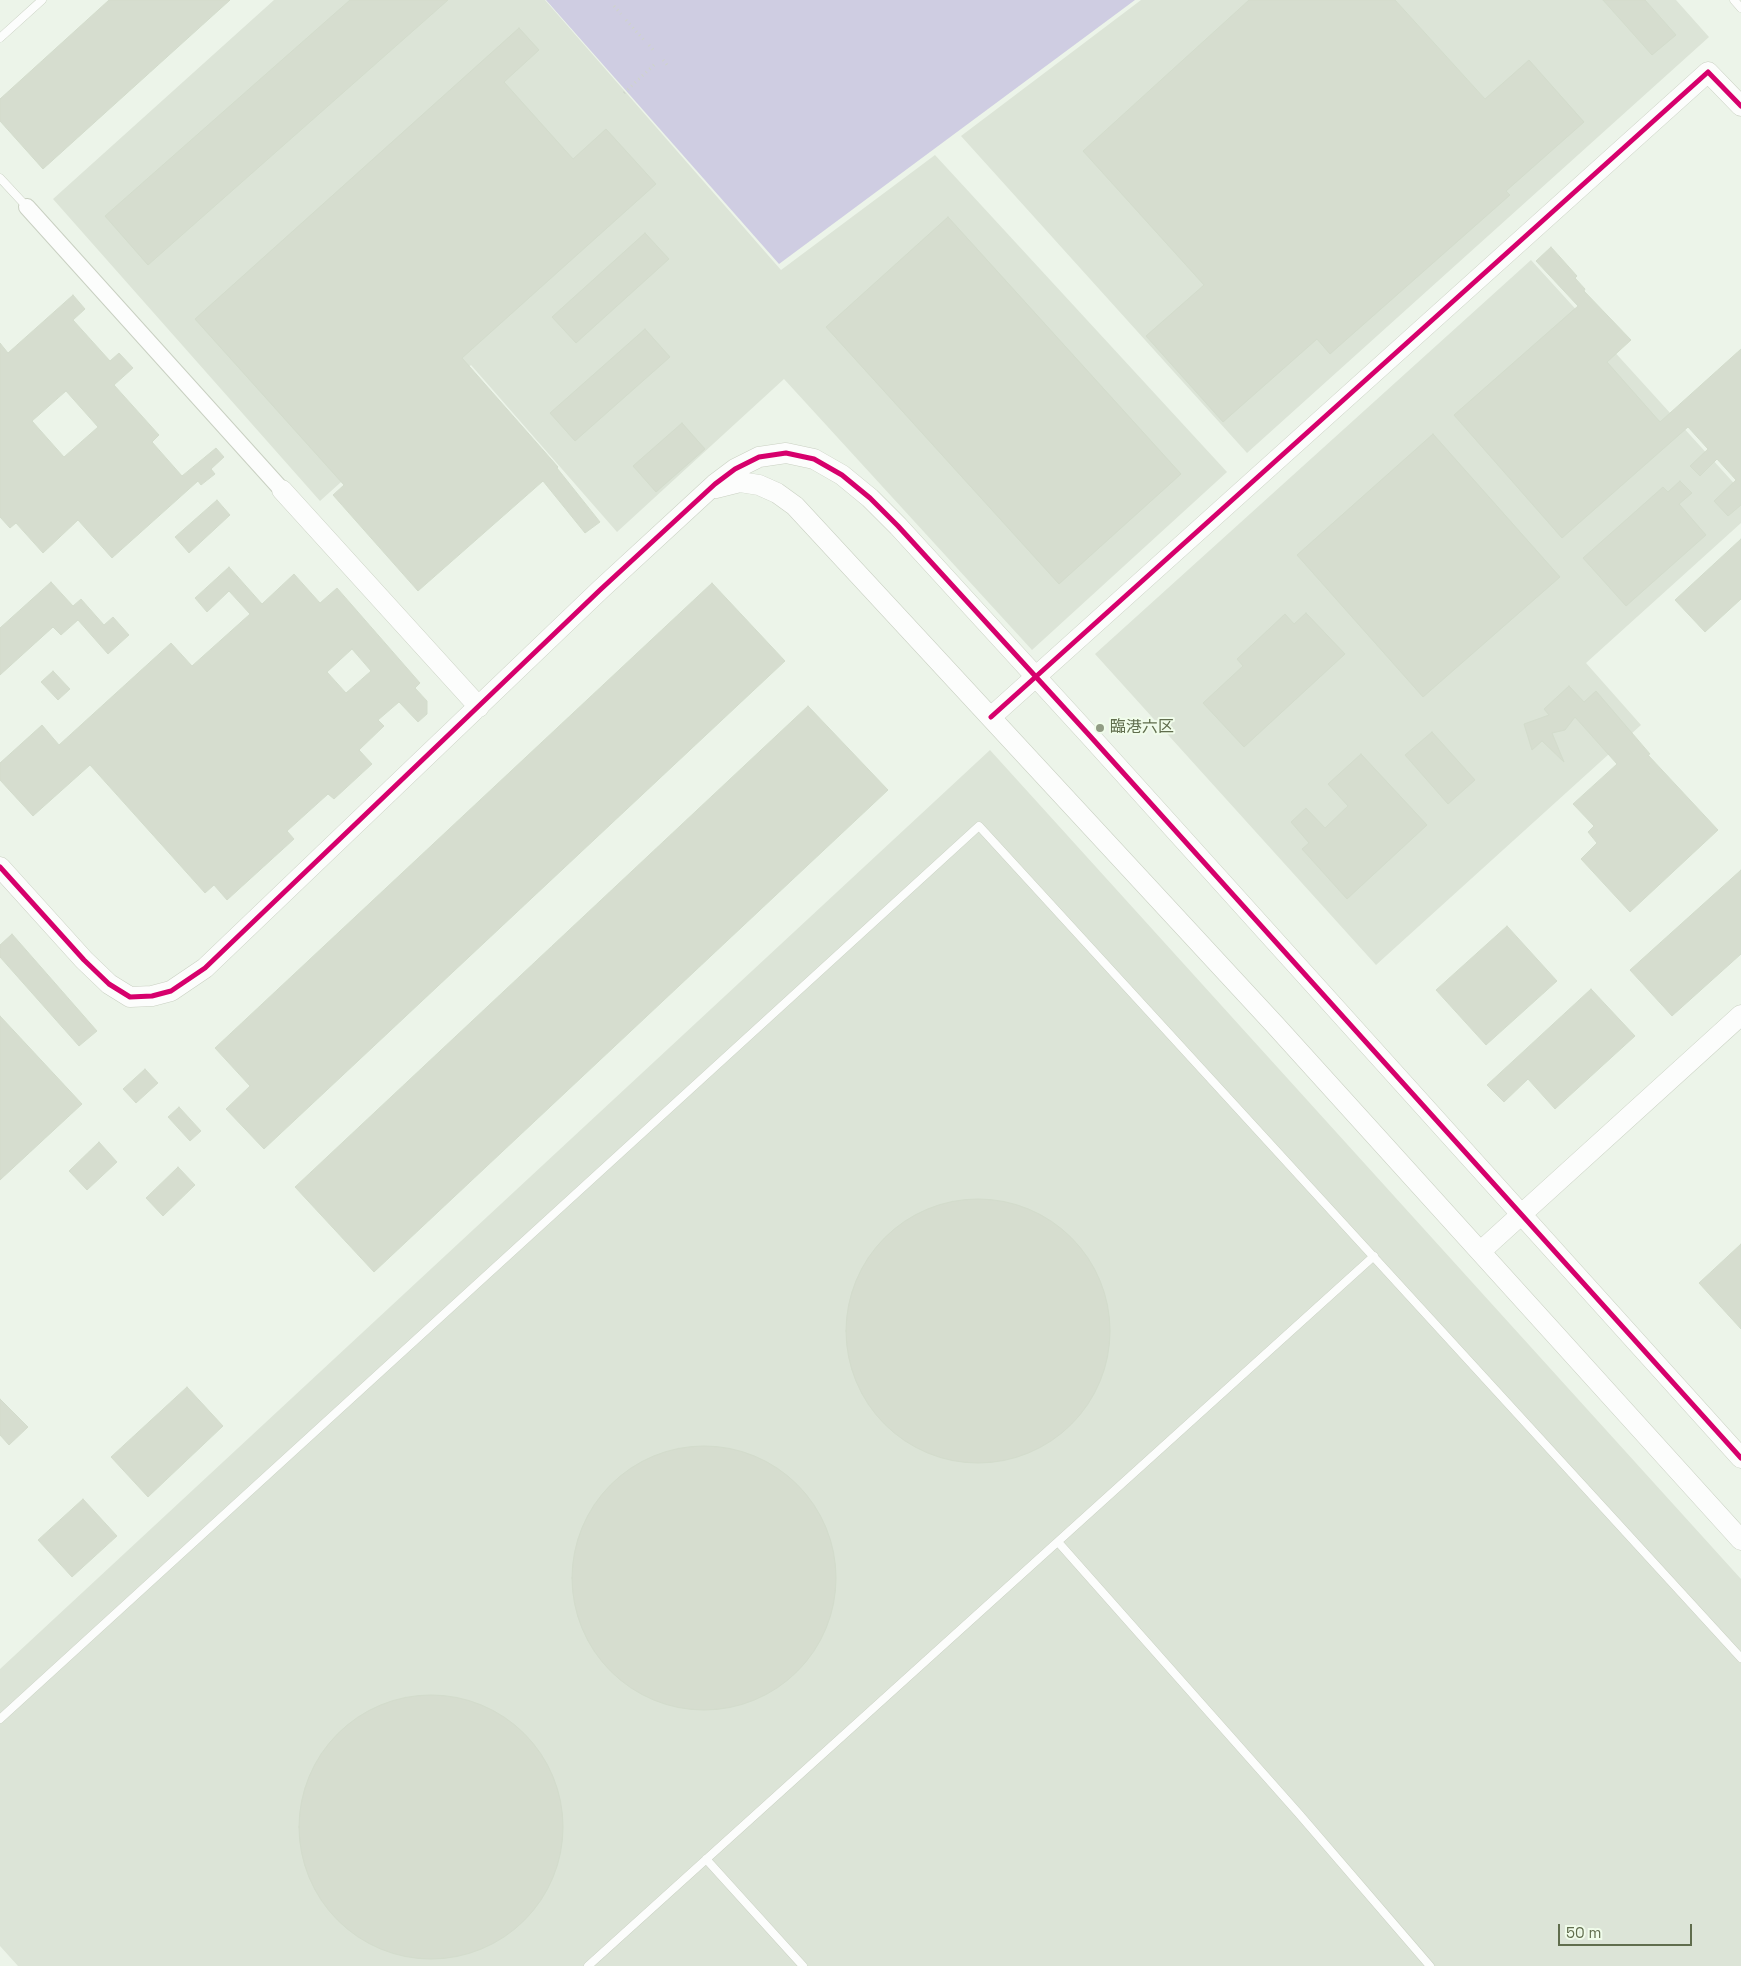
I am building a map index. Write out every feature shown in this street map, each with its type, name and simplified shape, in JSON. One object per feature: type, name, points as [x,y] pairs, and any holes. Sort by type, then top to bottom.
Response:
[{"type":"street","points":[[991,718],[1708,72],[1741,106]]},
{"type":"street","points":[[27,207],[479,707]]},
{"type":"street","points":[[0,867],[84,960],[109,984],[130,996],[152,996],[171,991],[205,968],[600,590],[706,492],[736,469],[759,457],[786,454],[814,459],[842,475],[870,498],[898,526],[1741,1458]]},
{"type":"street","points":[[706,492],[719,486],[740,482],[759,485],[777,492],[795,506],[1269,1018],[1481,1250],[1741,1540]]},
{"type":"street","points":[[1481,1250],[1522,1215],[1741,1015]]},
{"type":"lane","points":[[0,38],[42,0]]},
{"type":"lane","points":[[1734,0],[1741,8]]},
{"type":"lane","points":[[0,178],[27,207]]},
{"type":"lane","points":[[0,1719],[979,826],[1741,1658]]},
{"type":"lane","points":[[588,1966],[1374,1256]]},
{"type":"lane","points":[[1058,1542],[1430,1966]]},
{"type":"lane","points":[[706,1860],[803,1966]]},
{"type":"path","points":[[614,6],[621,14]]},
{"type":"path","points":[[626,20],[644,40]]},
{"type":"path","points":[[649,45],[655,52]]},
{"type":"path","points":[[663,60],[668,66]]},
{"type":"path","points":[[624,93],[656,63]]},
{"type":"shaded area","points":[[274,0],[545,0],[781,270],[935,155],[1227,472],[1032,650],[784,379],[617,532],[471,365],[320,501],[53,199]]},
{"type":"shaded area","points":[[1141,0],[1676,0],[1709,37],[1247,453],[961,136]]},
{"type":"shaded area","points":[[1531,260],[1741,491],[1741,523],[1586,663],[1641,725],[1376,965],[1095,654]]},
{"type":"shaded area","points":[[990,750],[1741,1579],[1741,1966],[18,1966],[0,1946],[0,1669]]},
{"type":"water","points":[[546,0],[1135,0],[779,264]]},
{"type":"building","points":[[109,0],[230,0],[43,169],[0,121],[0,99]]},
{"type":"building","points":[[350,0],[448,0],[148,265],[105,216]]},
{"type":"building","points":[[1249,0],[1395,0],[1485,99],[1529,60],[1584,122],[1506,191],[1510,195],[1330,354],[1317,339],[1223,422],[1146,336],[1204,285],[1083,151]]},
{"type":"building","points":[[1603,0],[1645,0],[1676,35],[1652,55]]},
{"type":"building","points":[[519,28],[539,50],[504,82],[573,159],[606,129],[656,184],[462,358],[558,467],[600,522],[585,533],[543,481],[418,591],[333,495],[344,485],[195,319]]},
{"type":"building","points":[[948,217],[1181,474],[1059,584],[826,327]]},
{"type":"building","points":[[645,233],[669,259],[576,343],[552,317]]},
{"type":"building","points":[[1551,247],[1577,276],[1575,278],[1585,289],[1584,291],[1631,340],[1607,362],[1660,422],[1741,349],[1741,505],[1728,516],[1714,501],[1736,480],[1717,459],[1700,476],[1690,466],[1708,449],[1688,427],[1562,538],[1454,415],[1578,306],[1536,261]]},
{"type":"building","points":[[73,295],[85,309],[73,320],[110,361],[119,353],[133,368],[114,385],[159,435],[152,442],[182,476],[216,448],[224,457],[211,469],[215,474],[201,485],[198,481],[112,558],[78,520],[43,553],[16,523],[10,528],[0,517],[0,343],[8,353]],"holes":[[[66,391],[98,427],[64,457],[32,421]]]},
{"type":"building","points":[[645,329],[670,357],[575,441],[550,413]]},
{"type":"building","points":[[682,423],[705,449],[656,492],[633,466]]},
{"type":"building","points":[[1433,434],[1560,577],[1423,697],[1297,555]]},
{"type":"building","points":[[1680,481],[1692,493],[1679,504],[1706,535],[1626,606],[1583,558],[1663,487],[1668,492]]},
{"type":"building","points":[[217,500],[230,515],[189,553],[175,537]]},
{"type":"building","points":[[1741,539],[1741,599],[1705,632],[1675,600]]},
{"type":"building","points":[[229,567],[262,604],[294,574],[320,603],[337,588],[420,683],[415,688],[427,701],[427,714],[418,722],[399,702],[378,720],[384,726],[359,750],[372,764],[334,799],[328,794],[287,831],[294,839],[227,900],[214,885],[205,893],[90,765],[33,816],[0,780],[0,763],[42,725],[59,745],[171,643],[192,666],[250,614],[229,591],[207,612],[195,598]],"holes":[[[352,649],[371,671],[346,693],[327,672]]]},
{"type":"building","points":[[51,582],[73,606],[81,599],[104,625],[113,617],[129,635],[108,654],[78,620],[61,635],[53,627],[0,675],[0,628]]},
{"type":"building","points":[[712,583],[785,661],[264,1149],[226,1109],[250,1086],[215,1048]]},
{"type":"building","points":[[1306,613],[1345,654],[1244,747],[1203,703],[1243,666],[1237,659],[1285,614],[1294,624]]},
{"type":"building","points":[[53,671],[70,689],[58,700],[41,682]]},
{"type":"building","points":[[1569,686],[1584,702],[1596,691],[1650,754],[1648,755],[1718,830],[1630,912],[1581,859],[1597,843],[1588,832],[1594,826],[1573,804],[1617,764],[1575,717],[1565,730],[1552,733],[1564,762],[1542,741],[1532,750],[1524,724],[1549,715],[1544,709]]},
{"type":"building","points":[[808,706],[888,790],[374,1272],[295,1187]]},
{"type":"building","points":[[1432,732],[1475,780],[1448,804],[1405,755]]},
{"type":"building","points":[[1361,754],[1427,825],[1347,899],[1302,849],[1309,843],[1291,822],[1306,808],[1325,828],[1348,806],[1328,784]]},
{"type":"building","points":[[1741,870],[1741,954],[1672,1016],[1630,970]]},
{"type":"building","points":[[1507,926],[1557,981],[1486,1045],[1436,990]]},
{"type":"building","points":[[12,934],[97,1031],[79,1046],[0,957],[0,945]]},
{"type":"building","points":[[1591,989],[1635,1036],[1555,1109],[1528,1079],[1504,1102],[1487,1085]]},
{"type":"building","points":[[0,1016],[82,1104],[0,1180]]},
{"type":"building","points":[[145,1069],[158,1083],[136,1103],[123,1089]]},
{"type":"building","points":[[179,1107],[201,1131],[190,1141],[168,1117]]},
{"type":"building","points":[[99,1142],[117,1162],[87,1190],[69,1171]]},
{"type":"building","points":[[178,1167],[195,1185],[163,1216],[146,1198]]},
{"type":"building","points":[[965,1199],[991,1199],[1016,1204],[1040,1214],[1072,1237],[1088,1257],[1100,1280],[1108,1305],[1110,1331],[1108,1357],[1100,1382],[1088,1405],[1072,1425],[1052,1441],[1016,1458],[991,1463],[965,1463],[940,1458],[916,1448],[884,1425],[868,1405],[851,1369],[846,1344],[846,1318],[851,1293],[861,1269],[884,1237],[904,1221],[940,1204]]},
{"type":"building","points":[[1741,1244],[1741,1329],[1699,1283]]},
{"type":"building","points":[[187,1387],[223,1426],[148,1497],[111,1457]]},
{"type":"building","points":[[0,1399],[28,1427],[9,1445],[0,1435]]},
{"type":"building","points":[[691,1446],[717,1446],[742,1451],[766,1461],[798,1484],[814,1504],[826,1527],[834,1552],[836,1578],[834,1604],[826,1629],[814,1652],[798,1672],[778,1688],[742,1705],[717,1710],[691,1710],[666,1705],[642,1695],[610,1672],[594,1652],[577,1616],[572,1591],[572,1565],[577,1540],[587,1516],[610,1484],[630,1468],[666,1451]]},
{"type":"building","points":[[83,1499],[117,1536],[72,1577],[38,1540]]},
{"type":"building","points":[[418,1695],[444,1695],[469,1700],[493,1710],[525,1733],[541,1753],[553,1776],[561,1801],[563,1827],[561,1853],[553,1878],[541,1901],[525,1921],[505,1937],[469,1954],[444,1959],[418,1959],[393,1954],[369,1944],[337,1921],[321,1901],[304,1865],[299,1840],[299,1814],[304,1789],[314,1765],[337,1733],[357,1717],[393,1700]]},
{"type":"cycle path","points":[[991,717],[1708,72],[1741,106]]},
{"type":"cycle path","points":[[0,867],[84,960],[109,984],[130,997],[152,996],[171,991],[205,968],[600,590],[715,484],[735,469],[759,457],[786,453],[814,459],[842,475],[870,498],[898,526],[1090,736],[1741,1458]]},
{"type":"place","name":"臨港六区","points":[[1100,728]]}]
